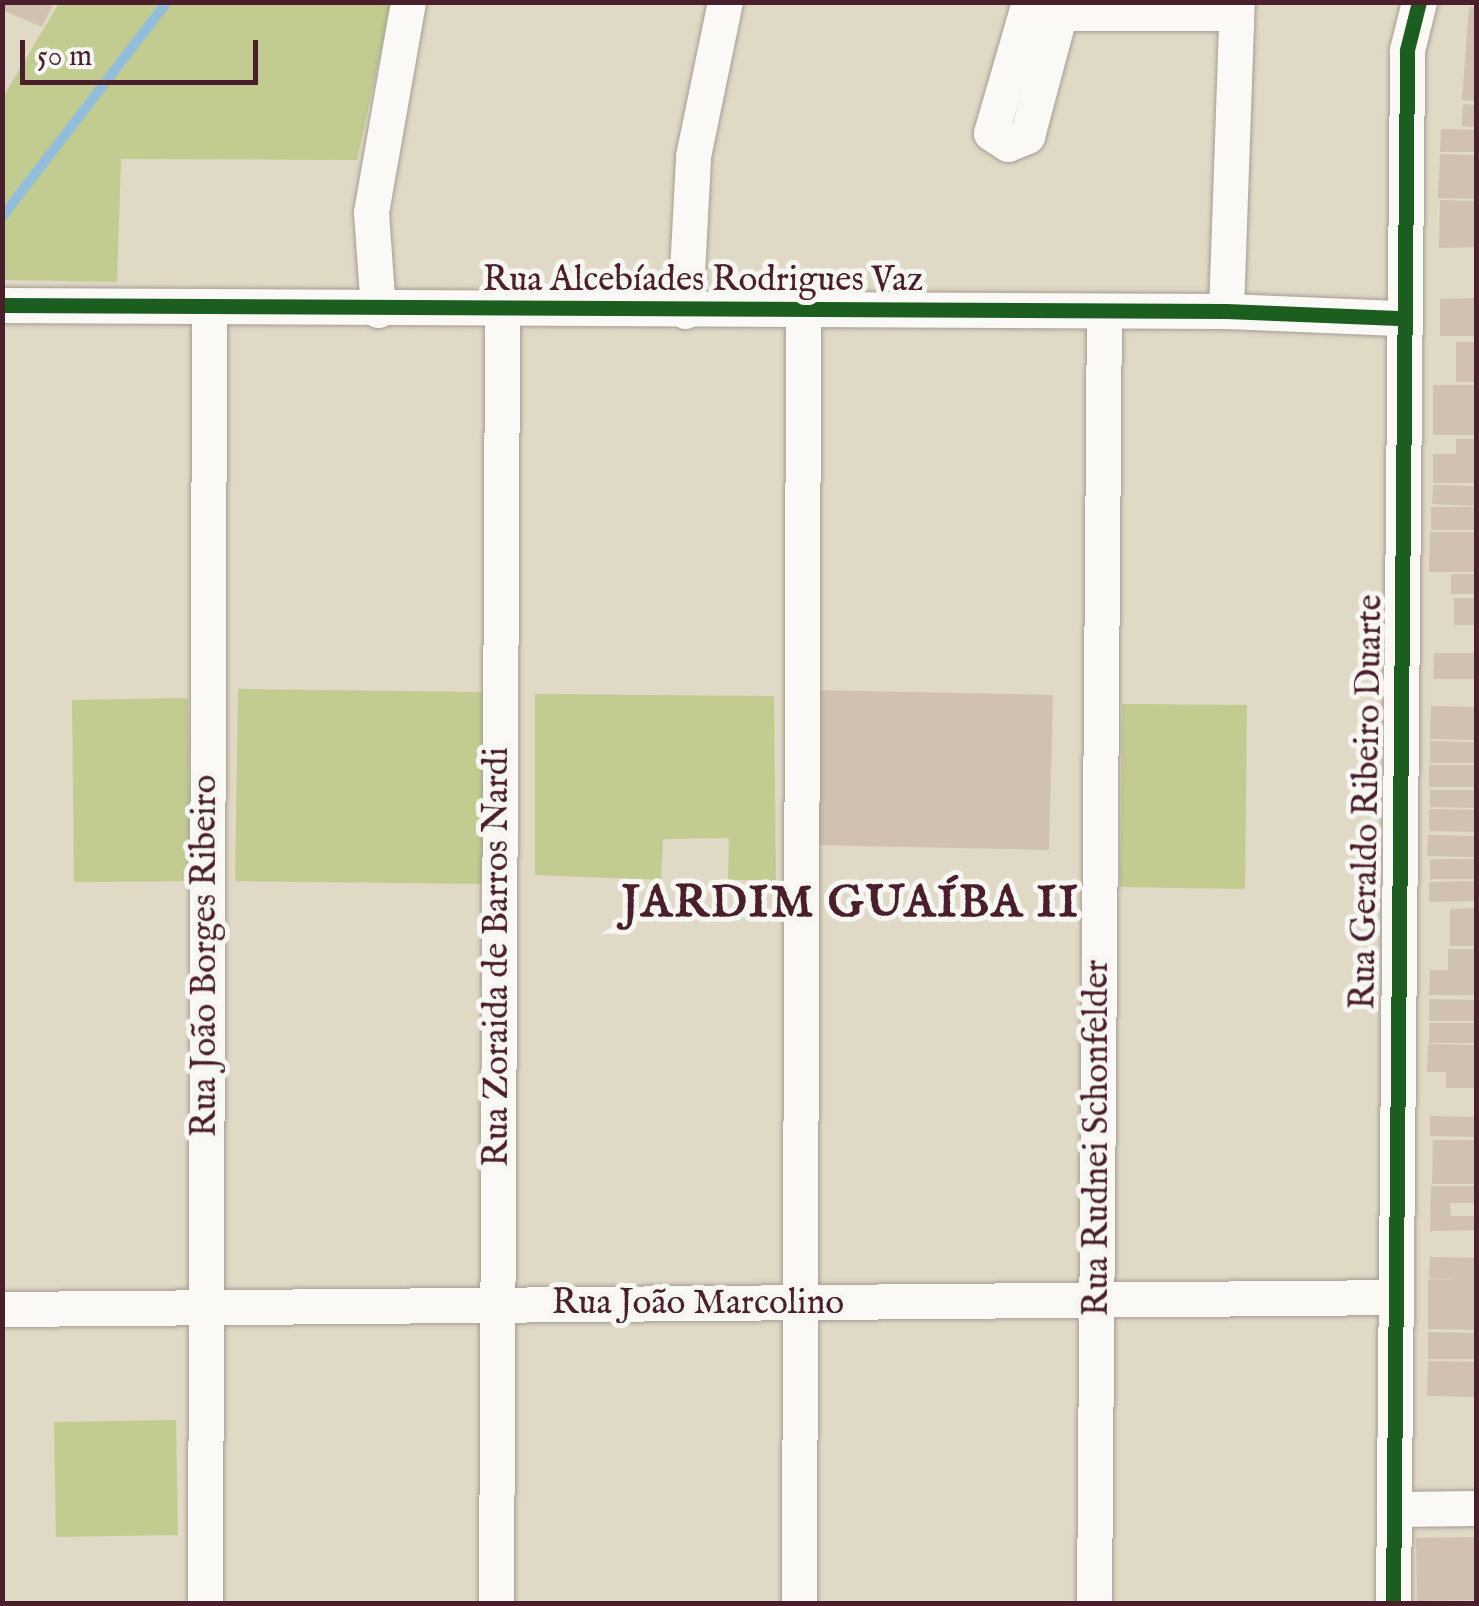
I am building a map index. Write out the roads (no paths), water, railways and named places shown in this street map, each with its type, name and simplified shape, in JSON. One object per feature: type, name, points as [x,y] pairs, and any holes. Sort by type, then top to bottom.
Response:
[{"type":"street","points":[[378,310],[371,212],[408,2]]},
{"type":"street","points":[[684,310],[693,156],[725,2]]},
{"type":"street","name":"Rua Geraldo Ribeiro Duarte","points":[[1393,1604],[1407,50],[1419,2]]},
{"type":"street","points":[[1038,9],[1236,8],[1226,311]]},
{"type":"street","name":"Rua Alcebíades Rodrigues Vaz","points":[[2,305],[378,310],[1226,311],[1404,318]]},
{"type":"street","name":"Rua João Borges Ribeiro","points":[[204,1604],[209,309]]},
{"type":"street","name":"Rua Zoraida de Barros Nardi","points":[[496,1604],[502,310]]},
{"type":"street","points":[[798,1604],[803,311]]},
{"type":"street","name":"Rua Rudnei Schonfelder","points":[[1094,1604],[1104,312]]},
{"type":"street","name":"Rua João Marcolino","points":[[2,1309],[1393,1297]]},
{"type":"street","points":[[1394,1509],[1476,1508]]},
{"type":"waterway","points":[[2,217],[167,2]]},
{"type":"district","name":"JARDIM GUAÍBA II","points":[[851,904]]}]
